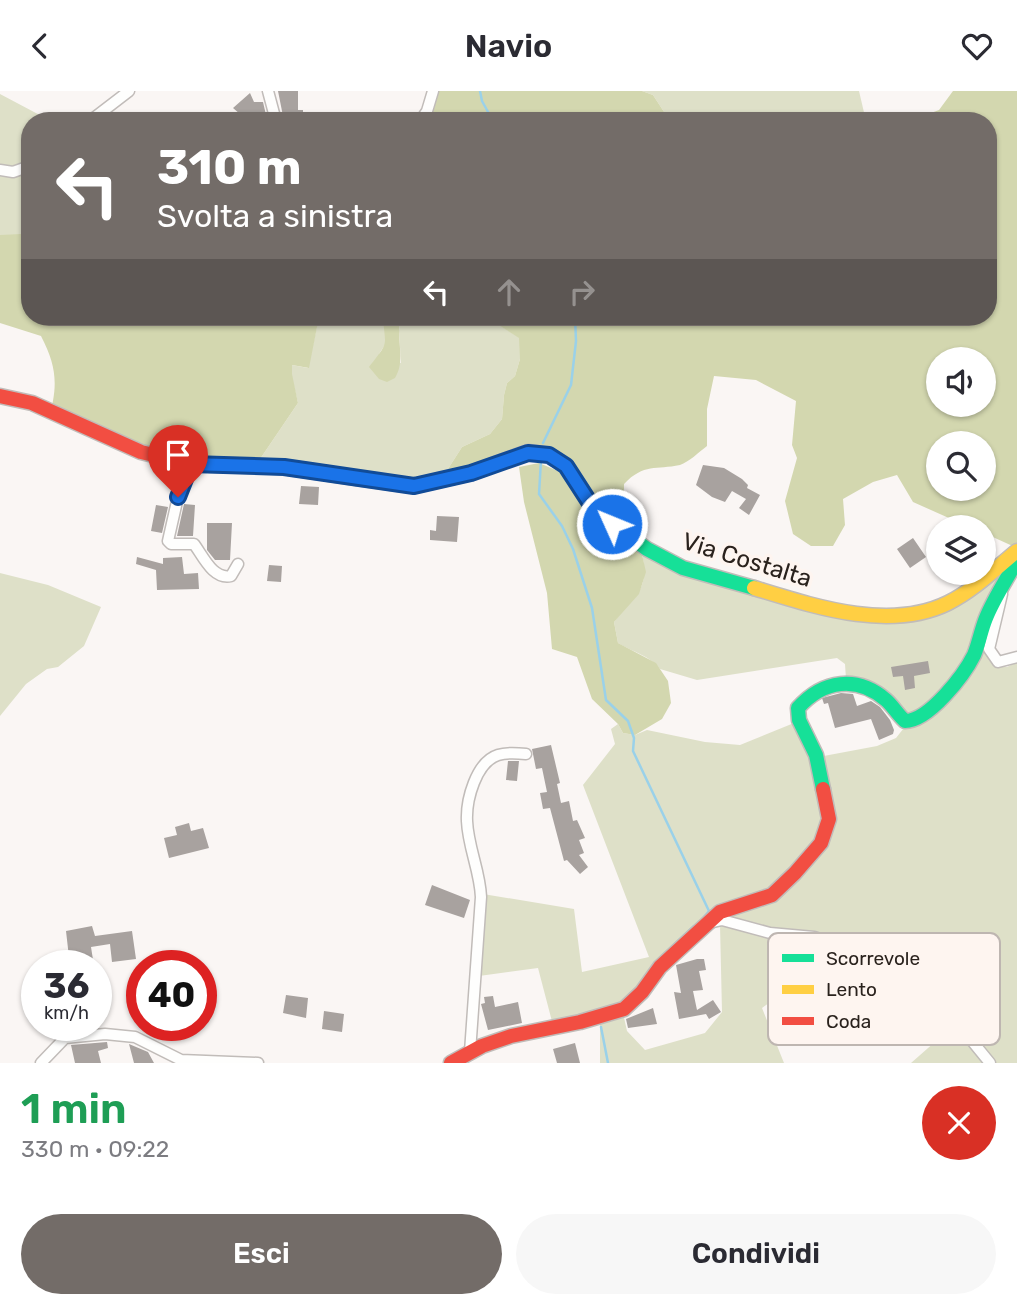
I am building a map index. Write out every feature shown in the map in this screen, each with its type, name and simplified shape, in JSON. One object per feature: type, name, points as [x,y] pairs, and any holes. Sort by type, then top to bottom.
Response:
[{"type":"street","points":[[102,112],[129,91]]},
{"type":"street","points":[[268,91],[274,112]]},
{"type":"street","points":[[426,112],[433,91]]},
{"type":"street","points":[[0,170],[21,169]]},
{"type":"street","name":"Via Costalta","points":[[0,396],[32,403],[141,452],[191,464],[284,467],[414,486],[471,473],[528,453],[549,455],[566,466],[595,511],[647,549],[674,563],[748,587],[841,612],[892,614],[938,608],[978,583],[1017,551]]},
{"type":"street","points":[[191,464],[178,497],[169,541],[172,544],[194,544],[216,573],[224,577],[230,576],[238,564]]},
{"type":"street","points":[[460,1060],[511,1035],[580,1022],[624,1009],[642,992],[660,967],[720,912],[772,895],[808,859],[827,832],[829,810],[816,755],[797,713],[803,701],[823,686],[844,681],[886,700],[905,721],[916,718],[957,682],[974,654],[986,618],[1017,560]]},
{"type":"street","points":[[1003,588],[989,649],[998,662],[1017,657]]},
{"type":"street","points":[[460,1060],[481,897],[481,883],[467,820],[468,806],[477,778],[489,761],[505,754],[526,754]]},
{"type":"street","points":[[708,923],[722,921],[770,933]]},
{"type":"street","points":[[41,1063],[65,1038],[91,1034],[135,1037],[181,1060],[258,1063]]},
{"type":"street","points":[[975,1045],[990,1063]]},
{"type":"green space","points":[[434,91],[642,91],[653,95],[664,112],[426,112]]},
{"type":"green space","points":[[642,91],[859,91],[864,112],[664,112],[653,95]]},
{"type":"green space","points":[[953,91],[1017,91],[1017,548],[996,538],[996,515],[942,515],[913,502],[897,475],[873,482],[843,499],[845,525],[833,546],[811,546],[793,534],[785,501],[797,458],[792,445],[796,401],[756,380],[714,376],[707,409],[707,446],[680,465],[644,470],[631,477],[624,484],[624,520],[599,502],[573,462],[553,450],[446,472],[462,447],[490,434],[502,419],[507,383],[515,376],[520,359],[519,338],[500,326],[997,326],[997,112],[934,112],[939,110]]},
{"type":"green space","points":[[0,94],[34,112],[21,112],[21,236],[0,235]]},
{"type":"green space","points":[[21,234],[21,326],[317,326],[309,368],[292,365],[298,403],[256,465],[187,465],[49,418],[55,386],[53,367],[41,336],[0,323],[0,235]]},
{"type":"green space","points":[[317,326],[385,326],[388,340],[379,354],[401,363],[400,326],[501,326],[520,338],[520,359],[515,376],[507,383],[502,419],[490,434],[462,447],[446,472],[416,490],[335,483],[256,465],[298,403],[291,374],[292,365],[308,368]]},
{"type":"green space","points":[[384,326],[400,326],[400,363],[395,378],[387,382],[379,379],[369,367],[380,352],[385,339]]},
{"type":"green space","points":[[539,463],[563,473],[589,513],[641,550],[646,572],[639,594],[614,622],[618,643],[656,663],[668,681],[671,703],[662,719],[635,735],[623,733],[618,724],[592,699],[577,657],[552,649],[547,593],[524,502],[519,467]]},
{"type":"green space","points":[[1017,548],[980,643],[994,665],[1007,667],[1017,662],[1017,1063],[911,1063],[932,1045],[1000,1045],[1000,933],[768,933],[768,1004],[762,1008],[768,1023],[768,1045],[777,1045],[784,1063],[600,1063],[600,1017],[554,1029],[538,968],[479,976],[483,894],[574,909],[582,972],[649,957],[583,785],[615,744],[611,729],[618,724],[623,733],[635,735],[647,730],[705,742],[740,745],[794,723],[813,758],[877,746],[896,738],[911,719],[846,679],[845,664],[837,658],[697,680],[660,669],[647,658],[618,643],[614,622],[643,583],[644,563],[641,550],[797,601],[928,614],[967,585],[996,585],[996,564]],"holes":[[[720,925],[722,1012],[705,1033],[645,1050],[627,1031],[623,1013],[633,1010],[661,974],[695,938]]]},
{"type":"green space","points":[[0,573],[48,585],[101,607],[84,646],[58,667],[47,669],[26,684],[0,716]]},
{"type":"building","points":[[278,91],[298,91],[298,110],[303,112],[282,112]]},
{"type":"building","points":[[250,93],[254,102],[263,102],[265,112],[238,112],[233,108]]},
{"type":"building","points":[[703,465],[724,468],[742,479],[748,485],[747,488],[760,495],[749,515],[739,508],[746,499],[732,491],[725,502],[712,497],[696,485]]},
{"type":"building","points":[[301,486],[319,487],[318,505],[299,504]]},
{"type":"building","points":[[184,504],[195,505],[193,536],[177,536]]},
{"type":"building","points":[[156,505],[168,507],[162,533],[151,531]]},
{"type":"building","points":[[437,516],[459,517],[457,542],[430,540],[430,530],[436,531]]},
{"type":"building","points":[[207,523],[232,523],[230,560],[215,560],[207,550]]},
{"type":"building","points":[[913,538],[926,557],[910,568],[897,549]]},
{"type":"building","points":[[137,557],[163,564],[163,558],[182,557],[184,574],[198,573],[199,589],[157,590],[156,570],[136,564]]},
{"type":"building","points":[[269,565],[282,566],[281,582],[267,581]]},
{"type":"building","points":[[928,661],[930,673],[914,676],[915,688],[905,690],[903,676],[893,677],[891,667]]},
{"type":"building","points":[[841,693],[853,694],[857,706],[871,701],[880,707],[890,720],[893,734],[879,740],[871,719],[835,728],[828,703],[824,704],[822,698]]},
{"type":"building","points":[[551,745],[560,783],[557,784],[561,803],[569,801],[573,821],[577,820],[585,838],[579,840],[584,853],[579,855],[588,867],[580,874],[567,860],[564,861],[550,808],[543,809],[540,793],[547,792],[542,768],[536,769],[532,749]]},
{"type":"building","points":[[508,761],[519,761],[517,781],[506,780]]},
{"type":"building","points":[[189,823],[191,831],[203,828],[209,848],[169,858],[164,838],[177,835],[175,827]]},
{"type":"building","points":[[432,885],[470,900],[464,918],[425,905]]},
{"type":"building","points":[[92,926],[95,936],[132,931],[135,950],[126,950],[126,960],[112,962],[110,944],[91,947],[91,950],[68,950],[66,931]]},
{"type":"building","points":[[704,959],[706,970],[699,971],[703,990],[693,991],[697,1010],[713,1000],[721,1012],[709,1019],[706,1014],[679,1019],[674,992],[681,993],[676,965]]},
{"type":"building","points":[[286,995],[308,998],[306,1018],[283,1013]]},
{"type":"building","points":[[493,996],[495,1007],[518,1002],[522,1023],[488,1030],[481,1004],[485,1003],[484,997]]},
{"type":"building","points":[[653,1008],[657,1024],[628,1028],[626,1019]]},
{"type":"building","points":[[324,1011],[344,1014],[342,1032],[322,1029]]},
{"type":"building","points":[[107,1042],[108,1048],[98,1051],[101,1063],[75,1063],[71,1045]]},
{"type":"building","points":[[575,1043],[580,1063],[557,1063],[553,1049]]},
{"type":"building","points":[[129,1044],[148,1052],[154,1063],[134,1063]]},
{"type":"waterway","points":[[480,91],[488,112]]},
{"type":"waterway","points":[[543,443],[571,385],[575,326]]},
{"type":"waterway","points":[[541,460],[539,494],[562,526],[573,549],[592,608],[606,700],[628,721],[634,738],[633,751],[709,911],[704,917]]},
{"type":"waterway","points":[[663,955],[694,926]]},
{"type":"waterway","points":[[601,1027],[608,1063]]},
{"type":"traffic: fast","points":[[357,478],[414,486],[471,473],[528,452],[549,455],[566,466],[595,511],[647,549],[683,568],[754,588]]},
{"type":"traffic: fast","points":[[823,789],[816,755],[799,720],[798,708],[818,691],[840,684],[852,684],[875,692],[889,702],[905,721],[925,713],[954,685],[969,664],[989,611],[1017,560]]},
{"type":"traffic: slow","points":[[754,588],[851,613],[901,615],[925,611],[958,598],[1017,551]]},
{"type":"traffic: jam","points":[[0,396],[32,403],[141,452],[191,464],[284,467],[357,478]]},
{"type":"traffic: jam","points":[[451,1063],[482,1046],[511,1036],[580,1022],[624,1009],[642,992],[660,967],[720,912],[772,895],[795,873],[821,843],[829,819],[823,789]]},
{"type":"route","points":[[178,497],[191,464],[284,467],[414,486],[471,473],[528,453],[549,455],[566,466],[595,511],[612,524]]}]
